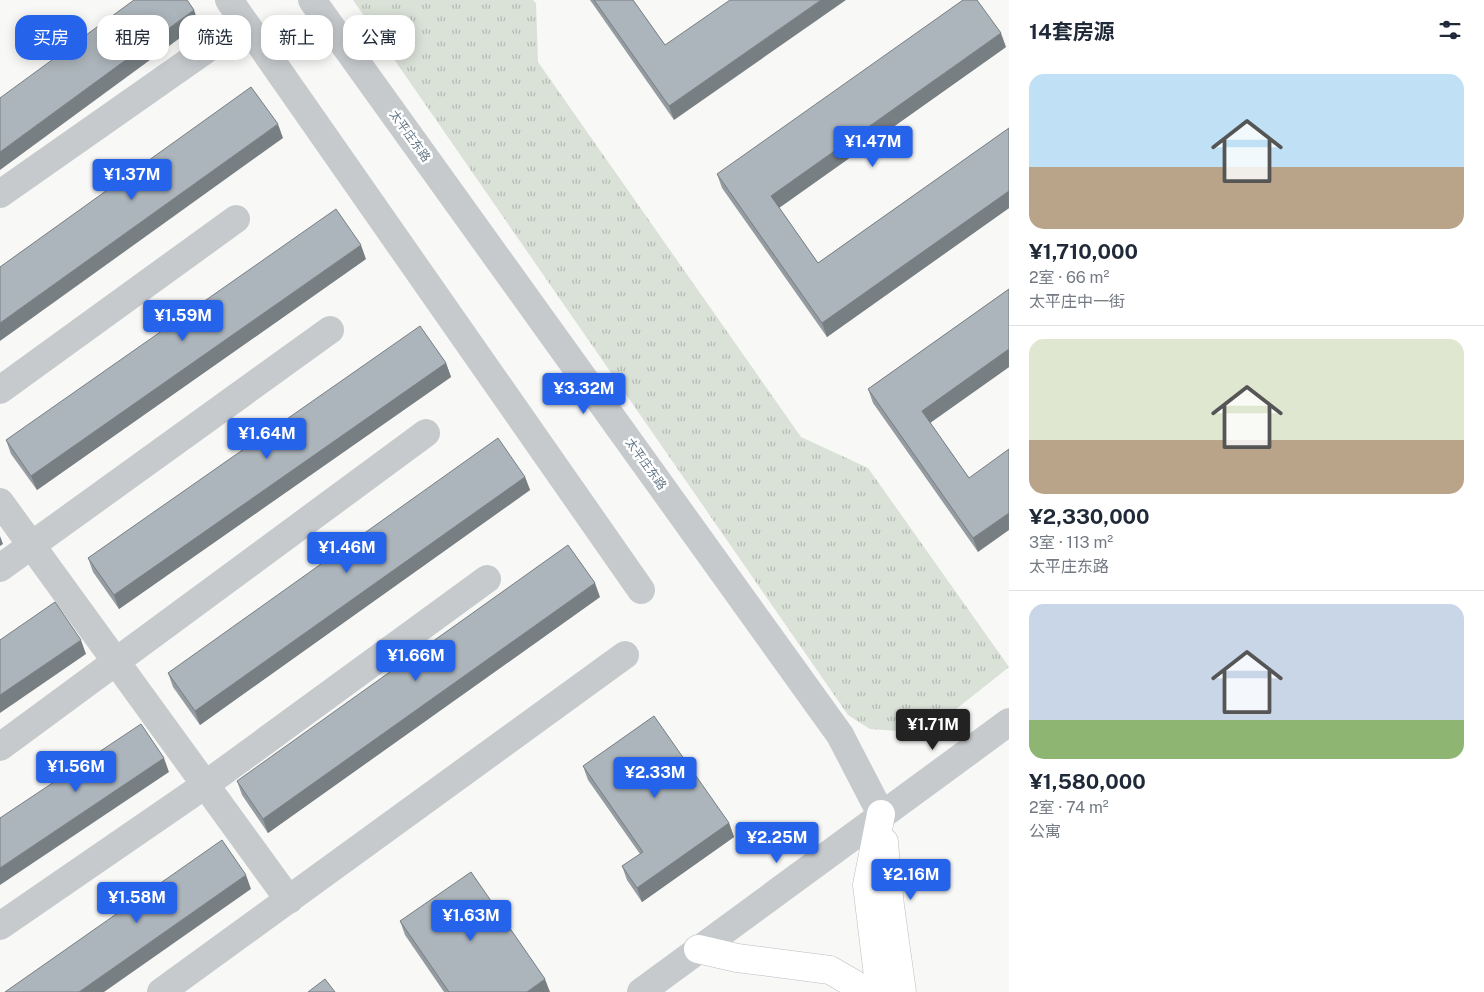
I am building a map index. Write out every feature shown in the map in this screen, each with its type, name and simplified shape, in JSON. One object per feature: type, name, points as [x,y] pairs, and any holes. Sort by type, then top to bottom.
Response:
[{"type":"main road","points":[[880,992],[866,885],[881,814]]},
{"type":"main road","name":"太平庄东路","points":[[881,814],[890,906],[902,992]]},
{"type":"main road","points":[[698,949],[737,958],[830,970],[868,992]]},
{"type":"street","points":[[230,0],[239,15]]},
{"type":"street","name":"太平庄东路","points":[[312,0],[840,735],[881,814]]},
{"type":"street","points":[[251,33],[641,590]]},
{"type":"street","points":[[0,194],[191,60]]},
{"type":"street","points":[[0,390],[236,219]]},
{"type":"street","points":[[0,568],[330,330]]},
{"type":"street","points":[[0,747],[426,433]]},
{"type":"street","points":[[0,502],[289,900]]},
{"type":"street","points":[[0,926],[205,784],[486,579]]},
{"type":"street","points":[[161,992],[625,655]]},
{"type":"street","points":[[641,992],[881,814],[1009,722]]},
{"type":"green space","points":[[353,0],[533,0],[536,3],[538,62],[801,437],[868,468],[1009,667],[926,733],[870,729],[848,715],[395,60],[415,60],[415,15],[363,15]]},
{"type":"building","points":[[134,0],[187,0],[194,10],[187,15],[179,15],[179,21],[169,28],[169,15],[113,15]]},
{"type":"building","points":[[594,0],[633,0],[665,45],[730,0],[821,0],[669,106]]},
{"type":"building","points":[[963,0],[977,0],[1001,33],[771,196],[818,263],[1009,128],[1009,191],[822,323],[717,174]]},
{"type":"building","points":[[97,27],[97,60],[126,60],[0,152],[0,98],[52,60],[87,60],[87,34]]},
{"type":"building","points":[[251,87],[278,124],[0,323],[0,267]]},
{"type":"building","points":[[336,209],[361,245],[31,476],[6,440]]},
{"type":"building","points":[[1009,289],[1009,349],[922,411],[969,478],[1009,449],[1009,513],[973,538],[868,389]]},
{"type":"building","points":[[420,326],[446,363],[114,595],[88,558]]},
{"type":"building","points":[[498,438],[525,477],[195,711],[168,673]]},
{"type":"building","points":[[568,545],[595,583],[263,819],[237,781]]},
{"type":"building","points":[[55,602],[81,640],[0,695],[0,640]]},
{"type":"building","points":[[654,716],[729,823],[637,888],[622,866],[643,852],[583,766]]},
{"type":"building","points":[[141,724],[164,758],[0,868],[0,818]]},
{"type":"building","points":[[222,840],[246,875],[79,992],[5,992]]},
{"type":"building","points":[[471,872],[545,979],[527,992],[449,992],[400,921]]},
{"type":"building","points":[[325,979],[335,992],[308,992]]}]
